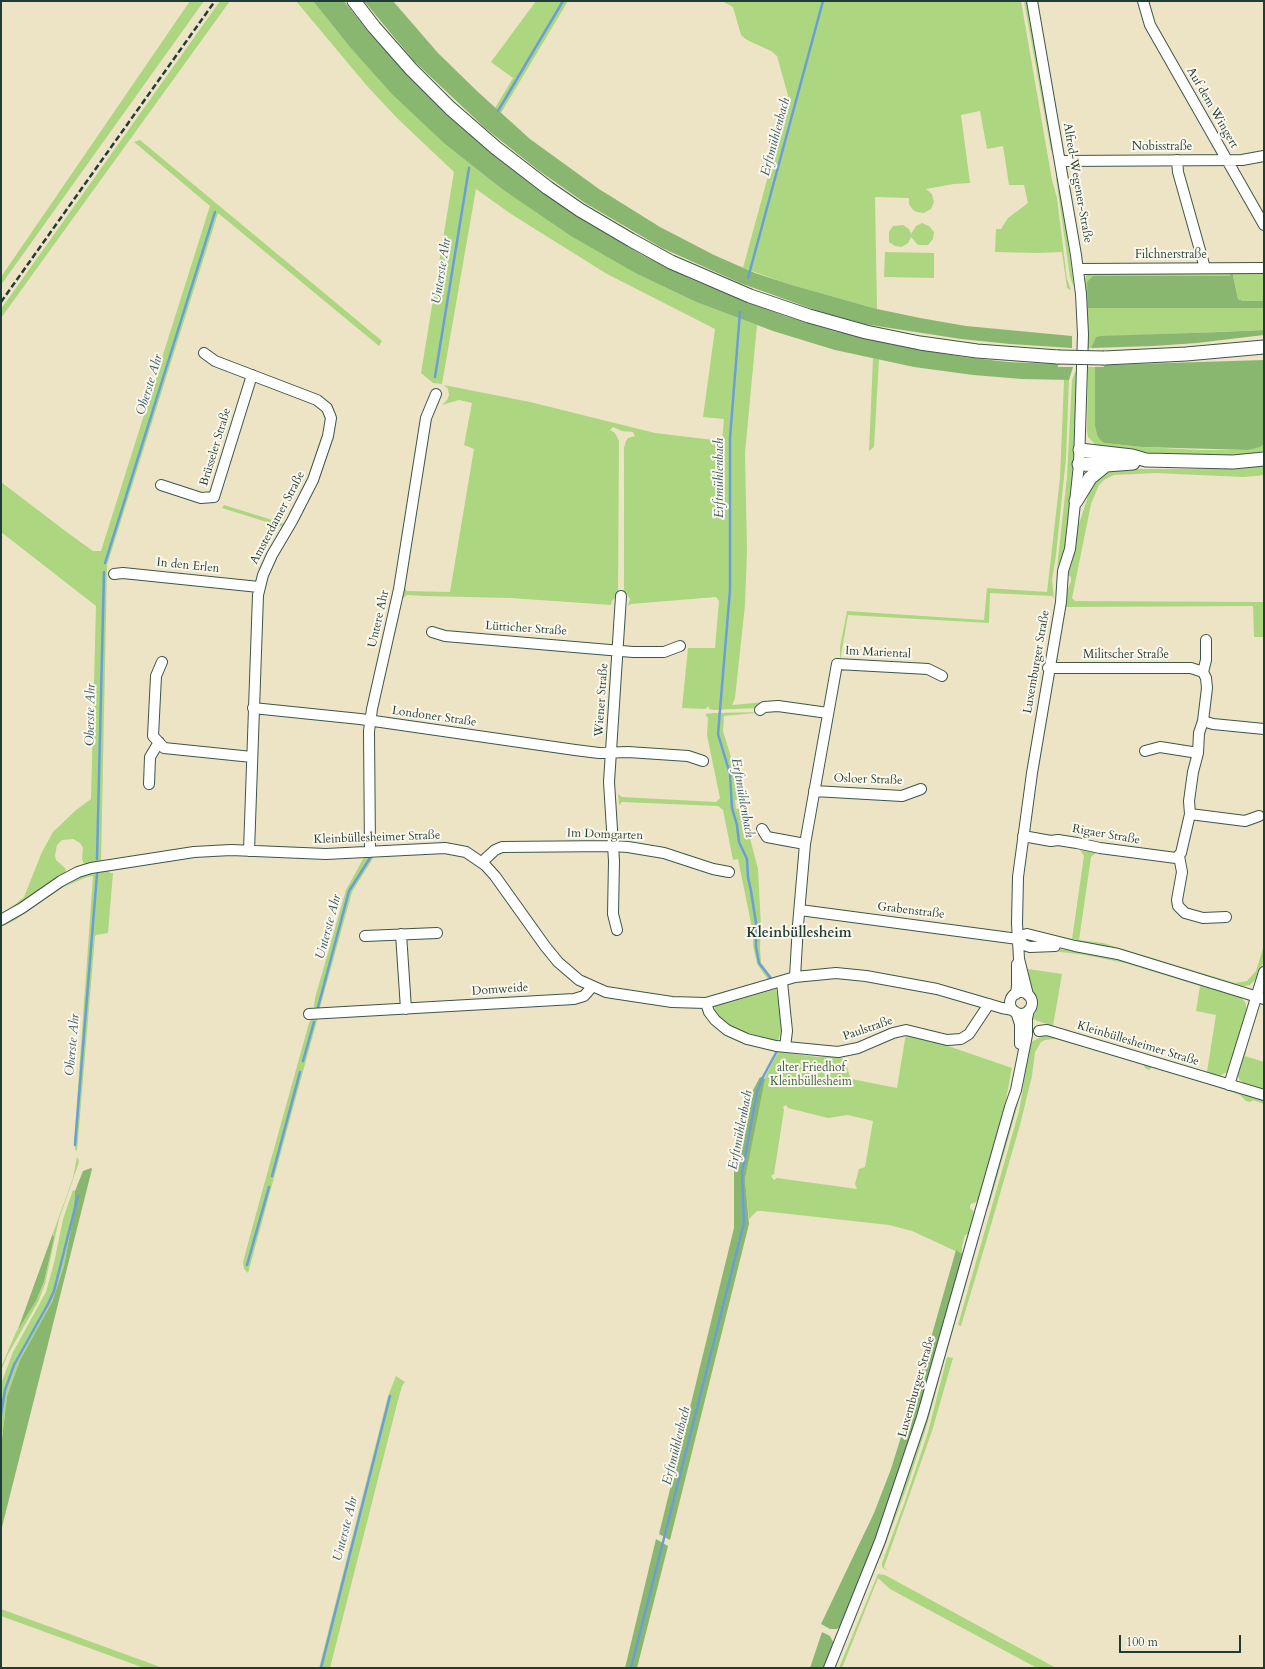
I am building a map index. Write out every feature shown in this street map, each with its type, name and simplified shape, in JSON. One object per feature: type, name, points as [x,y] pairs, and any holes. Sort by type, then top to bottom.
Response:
[{"type":"main road","points":[[354,1],[374,27],[411,69],[450,108],[496,148],[548,188],[580,210],[631,240],[677,265],[732,289],[782,308],[866,332],[920,343],[977,351],[1058,357],[1104,358],[1261,349]]},
{"type":"main road","points":[[1080,450],[1132,456],[1146,460],[1233,462],[1264,459]]},
{"type":"main road","points":[[1079,464],[1106,465],[1135,463],[1146,460]]},
{"type":"main road","points":[[1076,501],[1090,478],[1106,465]]},
{"type":"street","name":"Alfred-Wegener-Straße","points":[[1032,1],[1078,269],[1082,313],[1082,371]]},
{"type":"street","name":"Auf dem Wingert","points":[[1143,1],[1150,25],[1264,225]]},
{"type":"street","name":"Nobisstraße","points":[[1060,161],[1242,160],[1264,156]]},
{"type":"street","points":[[1176,160],[1205,268]]},
{"type":"street","name":"Filchnerstraße","points":[[1078,269],[1264,268]]},
{"type":"street","name":"Amsterdamer Straße","points":[[204,353],[215,362],[317,400],[327,408],[331,418],[328,436],[313,480],[292,521],[272,555],[259,587],[256,605],[249,851]]},
{"type":"street","name":"Luxemburger Straße","points":[[829,1668],[878,1547],[906,1467],[924,1410],[1020,1076],[1032,1002],[1028,995],[1019,959],[1018,886],[1023,836],[1048,668],[1061,602],[1063,571],[1070,549],[1076,501],[1080,450],[1082,371]]},
{"type":"street","name":"Brüsseler Straße","points":[[161,485],[201,498],[214,497],[252,375]]},
{"type":"street","name":"Untere Ahr","points":[[370,852],[370,720],[399,589],[426,418],[436,394]]},
{"type":"street","name":"In den Erlen","points":[[114,574],[123,573],[259,587]]},
{"type":"street","name":"Wiener Straße","points":[[617,930],[613,914],[613,846],[609,788],[621,596]]},
{"type":"street","name":"Lütticher Straße","points":[[432,632],[445,636],[618,650]]},
{"type":"street","points":[[1206,640],[1206,660],[1203,672],[1207,681],[1203,721],[1199,733],[1198,754],[1193,772],[1189,801],[1190,814],[1180,854],[1182,872],[1176,903],[1185,913],[1203,918],[1226,917]]},
{"type":"street","name":"Wiener Straße","points":[[618,650],[633,652],[664,652],[680,646]]},
{"type":"street","points":[[162,662],[156,676],[153,736],[164,748],[252,757]]},
{"type":"street","name":"Im Mariental","points":[[795,977],[805,844],[836,664],[928,669],[942,676]]},
{"type":"street","name":"Militscher Straße","points":[[1048,668],[1191,668],[1203,672]]},
{"type":"street","points":[[760,710],[764,707],[778,706],[828,713]]},
{"type":"street","name":"Londoner Straße","points":[[253,708],[370,720],[575,750],[610,753]]},
{"type":"street","points":[[1203,721],[1213,724],[1264,729]]},
{"type":"street","points":[[149,784],[150,757],[159,742]]},
{"type":"street","points":[[1145,751],[1160,746],[1198,754]]},
{"type":"street","name":"Wiener Straße","points":[[610,753],[688,756],[703,761]]},
{"type":"street","name":"Osloer Straße","points":[[814,791],[902,796],[921,789]]},
{"type":"street","points":[[1190,814],[1245,821],[1260,816]]},
{"type":"street","points":[[762,830],[767,837],[805,844]]},
{"type":"street","name":"Rigaer Straße","points":[[1023,836],[1051,841],[1058,840],[1100,848],[1170,858],[1180,854]]},
{"type":"street","name":"Im Domgarten","points":[[482,862],[495,850],[502,847],[613,846],[664,853],[713,869],[729,872]]},
{"type":"street","name":"Kleinbüllesheimer Straße","points":[[1,920],[15,913],[61,881],[84,870],[194,852],[231,850],[311,854],[370,852],[430,847],[445,848],[466,852],[482,862],[495,876],[552,956],[572,974],[592,987],[606,992],[624,996],[672,1002],[706,1003],[795,977],[836,973],[866,976],[937,989],[988,1004],[1014,1004]]},
{"type":"street","name":"Grabenstraße","points":[[800,910],[1018,939],[1024,945],[1030,946],[1075,946],[1124,956],[1260,997]]},
{"type":"street","points":[[365,936],[437,933]]},
{"type":"street","points":[[401,934],[406,1009]]},
{"type":"street","name":"Luxemburger Straße","points":[[1010,1107],[1020,1047],[1020,1024],[1014,1004],[1017,986],[1016,966],[1019,959]]},
{"type":"street","points":[[1229,1085],[1260,997],[1264,972]]},
{"type":"street","points":[[777,983],[786,1016],[781,1047]]},
{"type":"street","name":"Domweide","points":[[309,1014],[574,998],[584,996],[592,987]]},
{"type":"street","points":[[1028,995],[1022,992],[1014,1004],[1024,1013],[1030,1010]]},
{"type":"street","name":"Paulstraße","points":[[706,1003],[712,1016],[727,1030],[747,1039],[781,1047],[818,1051],[849,1051],[893,1033],[906,1030],[947,1040],[961,1039],[969,1034],[988,1004]]},
{"type":"street","name":"Kleinbüllesheimer Straße","points":[[1039,1031],[1047,1030],[1264,1096]]},
{"type":"green space","points":[[190,1],[204,1],[1,285],[1,277]]},
{"type":"green space","points":[[220,1],[230,1],[1,318],[1,309]]},
{"type":"green space","points":[[296,1],[313,1],[349,46],[446,145],[502,189],[637,274],[696,302],[757,325],[745,453],[747,551],[745,605],[735,698],[732,705],[765,702],[757,708],[714,710],[709,709],[709,706],[705,709],[682,708],[688,648],[715,648],[719,601],[716,597],[631,604],[628,606],[630,599],[627,594],[624,594],[624,448],[628,438],[635,436],[633,432],[622,431],[613,427],[610,430],[615,433],[619,441],[618,594],[612,601],[611,605],[511,598],[407,595],[402,599],[404,587],[407,591],[450,592],[474,449],[464,445],[472,403],[459,400],[442,405],[447,400],[449,395],[448,389],[444,385],[530,402],[655,433],[722,441],[724,419],[703,417],[715,329],[607,274],[511,214],[476,189],[442,384],[433,383],[421,373],[454,172],[398,119],[367,86]]},
{"type":"green space","points":[[313,1],[344,1],[371,35],[410,77],[475,139],[536,188],[576,216],[642,255],[691,279],[737,298],[785,316],[834,331],[921,350],[964,357],[1008,362],[1058,364],[1058,367],[1073,367],[1069,380],[1022,379],[973,375],[914,367],[835,350],[773,331],[696,302],[637,274],[571,236],[502,189],[446,145],[392,94],[349,46]]},
{"type":"green space","points":[[364,1],[393,1],[438,53],[530,139],[599,189],[660,227],[714,255],[755,273],[877,309],[966,326],[1072,336],[1072,348],[961,339],[864,324],[818,311],[740,283],[662,248],[585,203],[538,170],[485,128],[414,61]]},
{"type":"green space","points":[[536,1],[568,1],[501,113],[495,108],[513,78],[491,62]]},
{"type":"green space","points":[[722,1],[1021,1],[1052,180],[1057,198],[1067,279],[1071,290],[1067,288],[1062,252],[995,252],[996,229],[1001,229],[1008,218],[1028,203],[1024,185],[1009,185],[1003,146],[987,149],[980,111],[961,115],[970,183],[926,189],[932,194],[934,202],[931,209],[924,213],[913,210],[909,204],[909,198],[875,197],[877,309],[792,285],[743,268],[789,99],[777,56],[771,51],[747,40],[741,35],[733,7]]},
{"type":"green space","points":[[1024,1],[1028,1],[1054,150],[1051,151]]},
{"type":"green space","points":[[140,140],[382,341],[379,346],[218,213],[107,565],[101,863],[84,864],[82,859],[83,848],[80,843],[73,839],[62,840],[57,845],[55,856],[56,860],[65,868],[65,874],[1,916],[1,913],[12,907],[24,897],[42,852],[53,832],[76,810],[91,799],[96,606],[1,532],[1,482],[93,551],[101,551],[210,206],[134,142]]},
{"type":"green space","points":[[1058,177],[1063,203],[1074,288],[1070,277],[1056,178]]},
{"type":"green space","points":[[922,223],[929,226],[934,232],[933,239],[928,245],[918,245],[911,237],[908,243],[902,247],[895,246],[889,242],[889,232],[893,226],[903,225],[909,229],[911,234],[916,226]]},
{"type":"green space","points":[[885,252],[934,253],[934,278],[884,277]]},
{"type":"green space","points":[[1230,271],[1230,276],[1088,308],[1264,308],[1264,330],[1096,337],[1091,348],[1087,348],[1084,284],[1087,272]]},
{"type":"green space","points":[[1230,271],[1232,271],[1238,299],[1243,301],[1264,301],[1264,308],[1088,308],[1087,282],[1093,276],[1230,276]]},
{"type":"green space","points":[[1232,271],[1264,271],[1264,301],[1243,301],[1238,299]]},
{"type":"green space","points":[[1264,330],[1264,335],[1197,343],[1091,348],[1096,337],[1101,336]]},
{"type":"green space","points":[[873,358],[879,359],[874,447],[869,451]]},
{"type":"green space","points":[[1264,360],[1264,444],[1260,447],[1248,450],[1142,447],[1104,443],[1097,435],[1095,426],[1095,367],[1104,367],[1104,365]]},
{"type":"green space","points":[[1088,367],[1095,367],[1095,426],[1097,435],[1104,443],[1142,447],[1200,450],[1248,450],[1264,444],[1264,451],[1246,455],[1161,454],[1097,446],[1088,437],[1087,431]]},
{"type":"green space","points":[[1075,372],[1075,435],[1070,511],[1064,554],[1057,568],[1067,477],[1072,380]]},
{"type":"green space","points":[[1064,380],[1069,380],[1066,458],[1052,580],[1054,598],[1052,596],[990,593],[989,623],[848,615],[840,661],[840,647],[847,611],[984,620],[987,588],[1047,592],[1060,478]]},
{"type":"green space","points":[[1264,466],[1264,475],[1256,476],[1243,477],[1155,473],[1114,475],[1104,480],[1099,485],[1091,504],[1072,598],[1075,601],[1264,602],[1264,637],[1254,637],[1253,606],[1065,607],[1056,657],[1060,661],[1056,660],[1054,657],[1065,597],[1071,581],[1071,577],[1068,575],[1072,562],[1078,527],[1092,484],[1099,476],[1109,470],[1238,469]]},
{"type":"green space","points":[[224,505],[285,524],[283,527],[222,508]]},
{"type":"green space","points":[[765,712],[724,716],[723,731],[738,780],[740,799],[735,800],[736,809],[742,808],[758,869],[761,963],[774,980],[769,981],[757,964],[753,945],[753,933],[738,859],[733,860],[723,810],[718,806],[622,802],[619,805],[618,794],[622,797],[716,802],[720,798],[707,735],[708,718],[705,714]]},
{"type":"green space","points":[[1080,850],[1097,852],[1091,857],[1079,940],[1103,943],[1235,983],[1247,981],[1256,971],[1264,945],[1264,961],[1257,978],[1250,985],[1240,987],[1079,942],[1078,940],[1073,939],[1072,941],[1046,934],[1072,939],[1084,856]]},
{"type":"green space","points":[[375,855],[352,892],[319,1011],[316,1010],[314,1006],[315,998],[346,890],[363,859]]},
{"type":"green space","points":[[123,867],[123,869],[109,871],[110,873],[113,873],[108,933],[95,936],[77,1151],[74,1143],[93,876],[61,888],[15,920],[1,927],[1,924],[13,919],[67,881],[89,872]]},
{"type":"green space","points":[[1052,948],[1108,956],[1239,996],[1245,1002],[1247,1010],[1227,1072],[1218,1077],[1205,1074],[1207,1072],[1216,1015],[1196,1011],[1200,986],[1125,963],[1085,955],[1045,950]]},
{"type":"green space","points":[[1028,969],[1062,974],[1053,1026],[1032,1019],[1037,1009],[1038,1001],[1030,986]]},
{"type":"green space","points":[[776,989],[780,1009],[781,1031],[778,1041],[731,1027],[714,1013],[715,1006]]},
{"type":"green space","points":[[318,1017],[248,1273],[244,1269],[243,1262],[262,1192],[309,1023],[312,1018]]},
{"type":"green space","name":"alter Friedhof Kleinbüllesheim","points":[[906,1033],[913,1034],[1012,1068],[1006,1099],[978,1199],[970,1206],[974,1212],[968,1234],[965,1235],[962,1246],[962,1254],[912,1231],[889,1225],[762,1211],[757,1211],[749,1219],[745,1179],[764,1079],[778,1052],[818,1057],[833,1056],[844,1059],[851,1079],[897,1088]],"holes":[[[786,1105],[788,1108],[828,1118],[848,1115],[873,1121],[865,1167],[859,1169],[855,1184],[857,1189],[777,1178],[774,1180],[771,1176],[774,1174],[784,1110],[783,1107]]]},
{"type":"green space","points":[[1049,1035],[1264,1099],[1264,1104],[1253,1100],[1250,1102],[1246,1101],[1240,1095],[1152,1067],[1149,1070],[1145,1068],[1143,1064],[1093,1049],[1055,1039],[1041,1042],[1035,1052],[1032,1076],[1020,1125],[961,1326],[958,1325],[1019,1111],[1031,1042],[1043,1036]]},
{"type":"green space","points":[[1244,1051],[1246,1052],[1245,1056],[1264,1062],[1264,1092],[1246,1086],[1239,1079],[1237,1073]]},
{"type":"green space","points":[[760,1077],[765,1079],[745,1179],[749,1224],[670,1540],[659,1534],[734,1228],[734,1166],[749,1091],[752,1092]]},
{"type":"green space","points":[[1020,1089],[1018,1104],[989,1206],[986,1206]]},
{"type":"green space","points":[[77,1157],[79,1161],[78,1165],[59,1219],[45,1284],[38,1302],[7,1356],[1,1371],[1,1367],[17,1330],[18,1331],[36,1301],[44,1283],[54,1238],[53,1233],[73,1178]]},
{"type":"green space","points":[[92,1169],[1,1531],[1,1448],[7,1396],[20,1360],[52,1302],[64,1266],[73,1218],[75,1191],[83,1171]]},
{"type":"green space","points":[[73,1190],[75,1191],[73,1218],[64,1266],[52,1302],[20,1360],[7,1396],[1,1448],[2,1381],[13,1352],[46,1292],[54,1263],[63,1219]]},
{"type":"green space","points":[[53,1233],[54,1238],[44,1282],[36,1301],[17,1332]]},
{"type":"green space","points":[[956,1250],[962,1254],[960,1262],[962,1263],[926,1390],[884,1519],[841,1626],[837,1629],[830,1629],[821,1624],[874,1513],[891,1469],[923,1366]]},
{"type":"green space","points":[[947,1357],[953,1358],[932,1431],[884,1567],[889,1572],[882,1567],[882,1563],[904,1504],[928,1432]]},
{"type":"green space","points":[[940,1370],[938,1384],[927,1425],[908,1484],[880,1559],[880,1554],[912,1464]]},
{"type":"green space","points":[[396,1376],[405,1382],[402,1386],[397,1404],[330,1668],[319,1668],[388,1396]]},
{"type":"green space","points":[[656,1539],[668,1546],[637,1668],[625,1668]]},
{"type":"green space","points":[[878,1574],[885,1575],[1056,1668],[1037,1668],[890,1589],[878,1578],[842,1668],[839,1668]]},
{"type":"green space","points":[[1,1609],[163,1668],[144,1668],[1,1616]]},
{"type":"green space","points":[[822,1632],[830,1636],[834,1644],[825,1668],[810,1668]]},
{"type":"waterway","name":"Unterste Ahr","points":[[498,111],[563,1]]},
{"type":"waterway","name":"Erftmühlenbach","points":[[748,278],[823,1]]},
{"type":"waterway","name":"Unterste Ahr","points":[[435,377],[469,168]]},
{"type":"waterway","name":"Oberste Ahr","points":[[105,563],[215,212]]},
{"type":"waterway","name":"Erftmühlenbach","points":[[740,312],[730,438],[730,590],[718,734],[730,774],[732,808],[737,825],[739,842],[747,859],[748,877],[756,923],[756,947],[759,963],[773,981]]},
{"type":"waterway","name":"Oberste Ahr","points":[[97,859],[104,572]]},
{"type":"waterway","name":"Unterste Ahr","points":[[318,1007],[349,891],[370,858]]},
{"type":"waterway","name":"Oberste Ahr","points":[[75,1145],[97,874]]},
{"type":"waterway","name":"Unterste Ahr","points":[[303,1061],[314,1022]]},
{"type":"waterway","name":"Erftmühlenbach","points":[[631,1668],[744,1223],[742,1173],[757,1092],[778,1049]]},
{"type":"waterway","name":"Unterste Ahr","points":[[272,1176],[300,1072]]},
{"type":"waterway","name":"Unterste Ahr","points":[[247,1265],[269,1187]]},
{"type":"waterway","name":"Oberste Ahr","points":[[1,1415],[5,1390],[14,1365],[54,1291],[78,1196]]},
{"type":"waterway","name":"Unterste Ahr","points":[[321,1668],[390,1396]]},
{"type":"railway","points":[[1,302],[215,1]]},
{"type":"district","name":"Kleinbüllesheim","points":[[799,934]]}]
